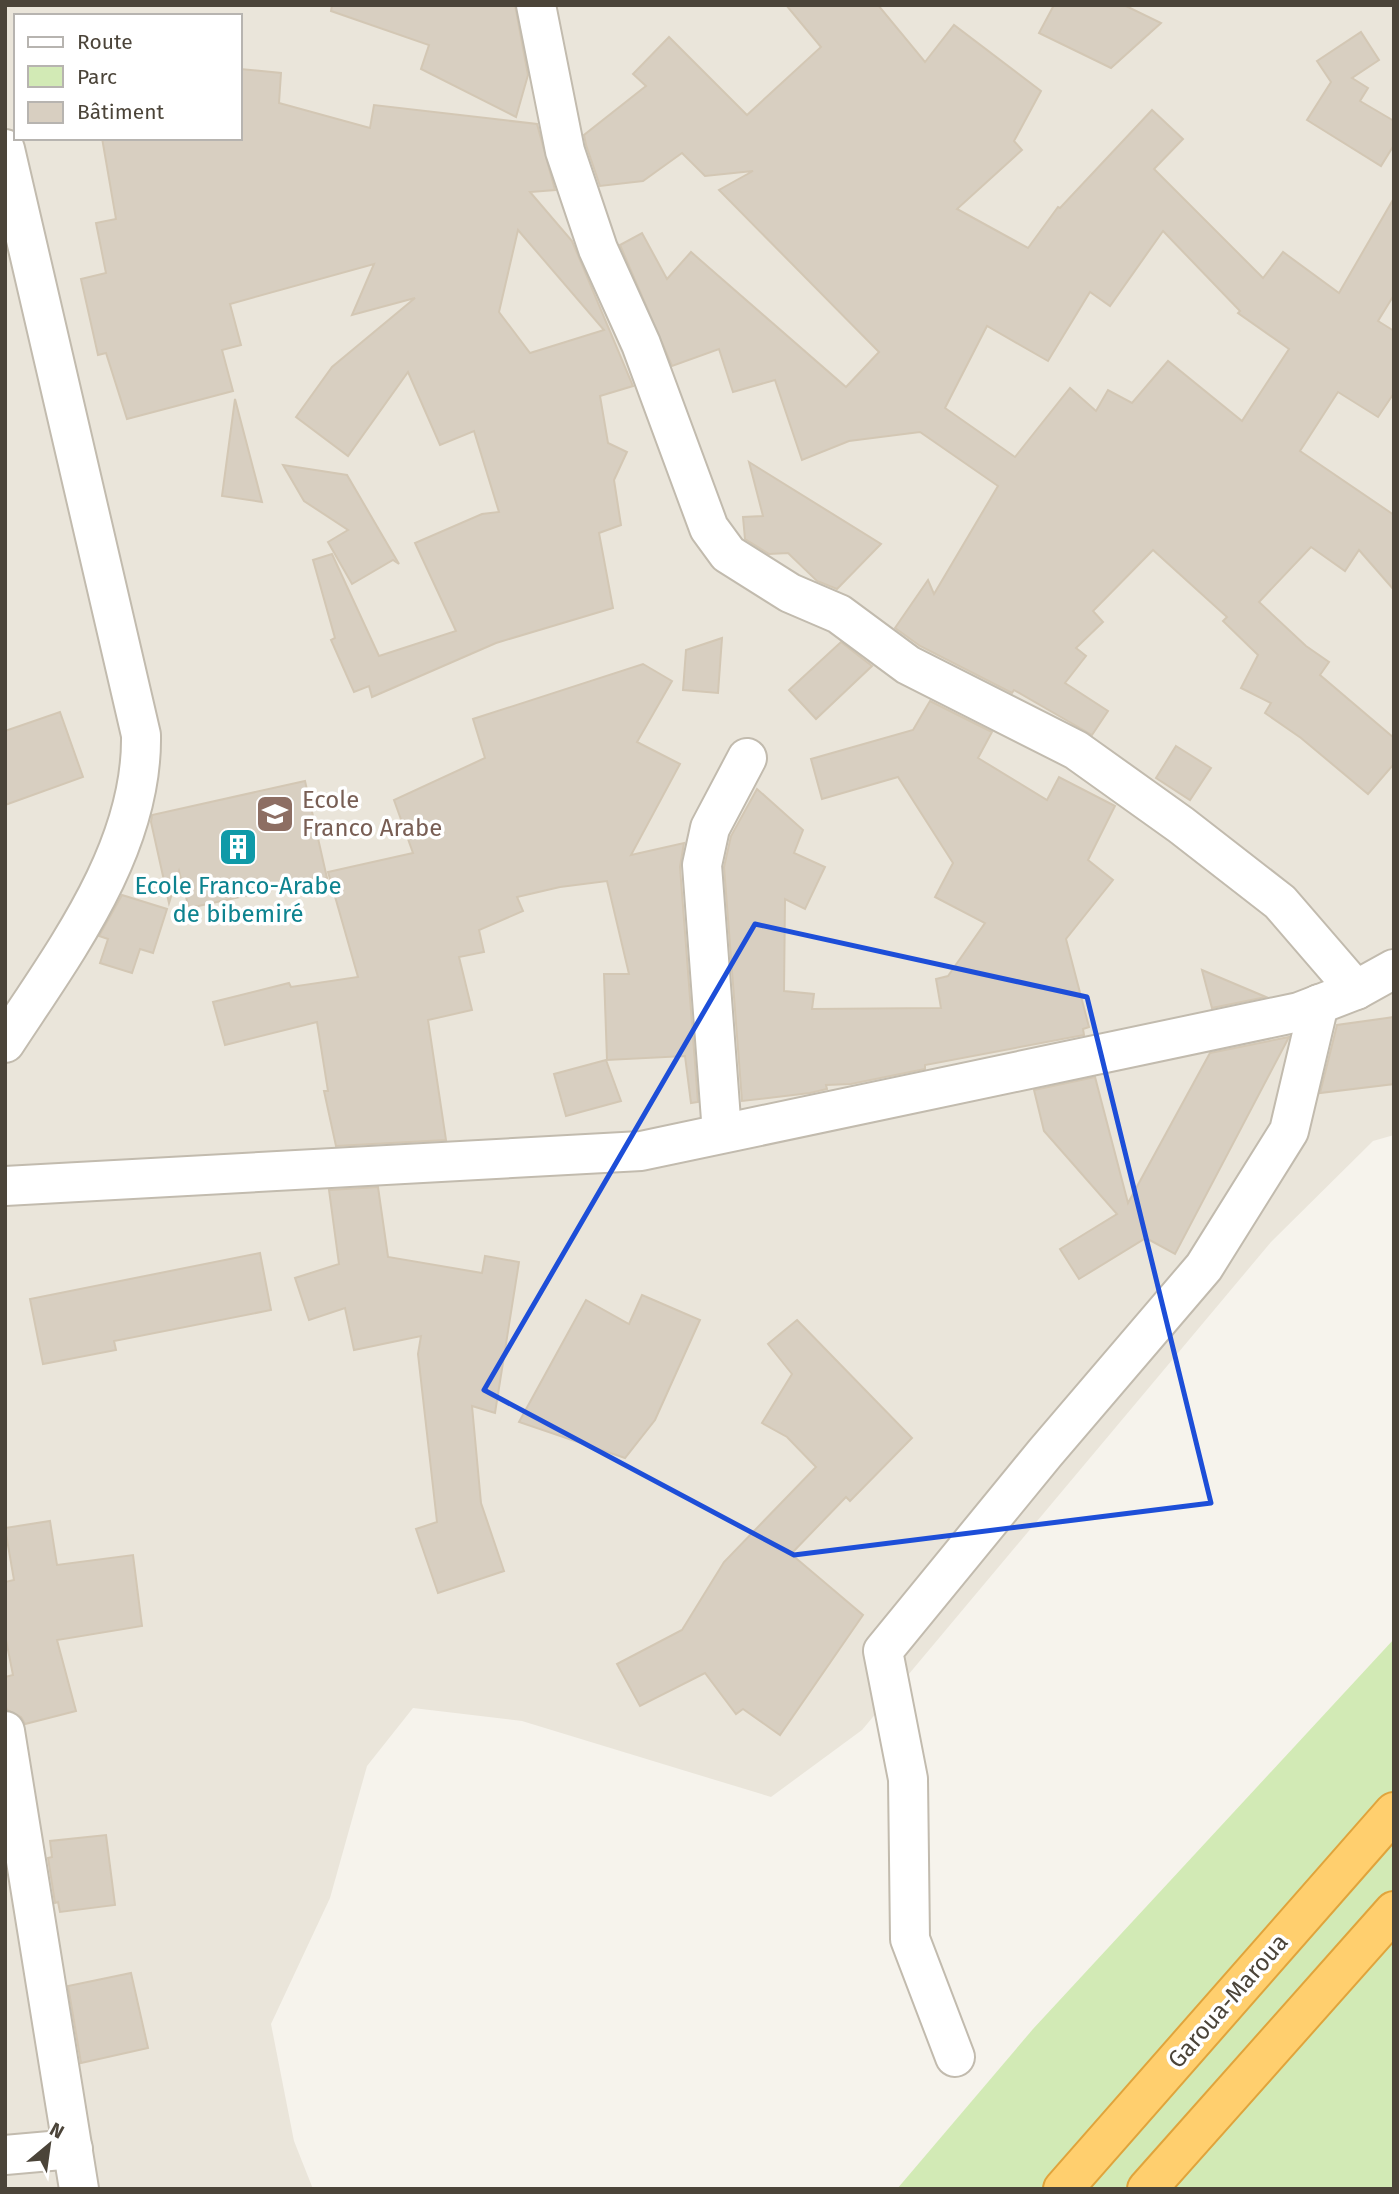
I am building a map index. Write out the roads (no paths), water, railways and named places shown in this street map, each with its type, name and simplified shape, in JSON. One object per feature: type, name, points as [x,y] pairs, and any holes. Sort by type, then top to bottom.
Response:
[{"type":"highway","name":"Garoua-Maroua","points":[[1063,2189],[1394,1812]]},
{"type":"highway","points":[[1147,2189],[1394,1911]]},
{"type":"street","points":[[536,5],[565,151],[598,249],[641,344],[709,528],[728,554],[790,593],[839,614],[908,665],[1076,750],[1181,825],[1280,902],[1356,990]]},
{"type":"street","points":[[5,149],[141,735],[142,771],[132,808],[93,908],[5,1042]]},
{"type":"street","points":[[722,1133],[702,865],[710,828],[747,758]]},
{"type":"street","points":[[5,1186],[641,1151],[1299,1012],[1356,990],[1394,969]]},
{"type":"street","points":[[955,2057],[910,1939],[908,1779],[883,1651],[1204,1267],[1289,1131],[1320,1004]]},
{"type":"street","points":[[5,1731],[79,2189]]},
{"type":"street","points":[[5,2155],[73,2149]]},
{"type":"place","name":"Ecole Franco Arabe","points":[[275,814]]},
{"type":"place","name":"Ecole Franco-Arabe de bibemiré","points":[[238,847]]}]
